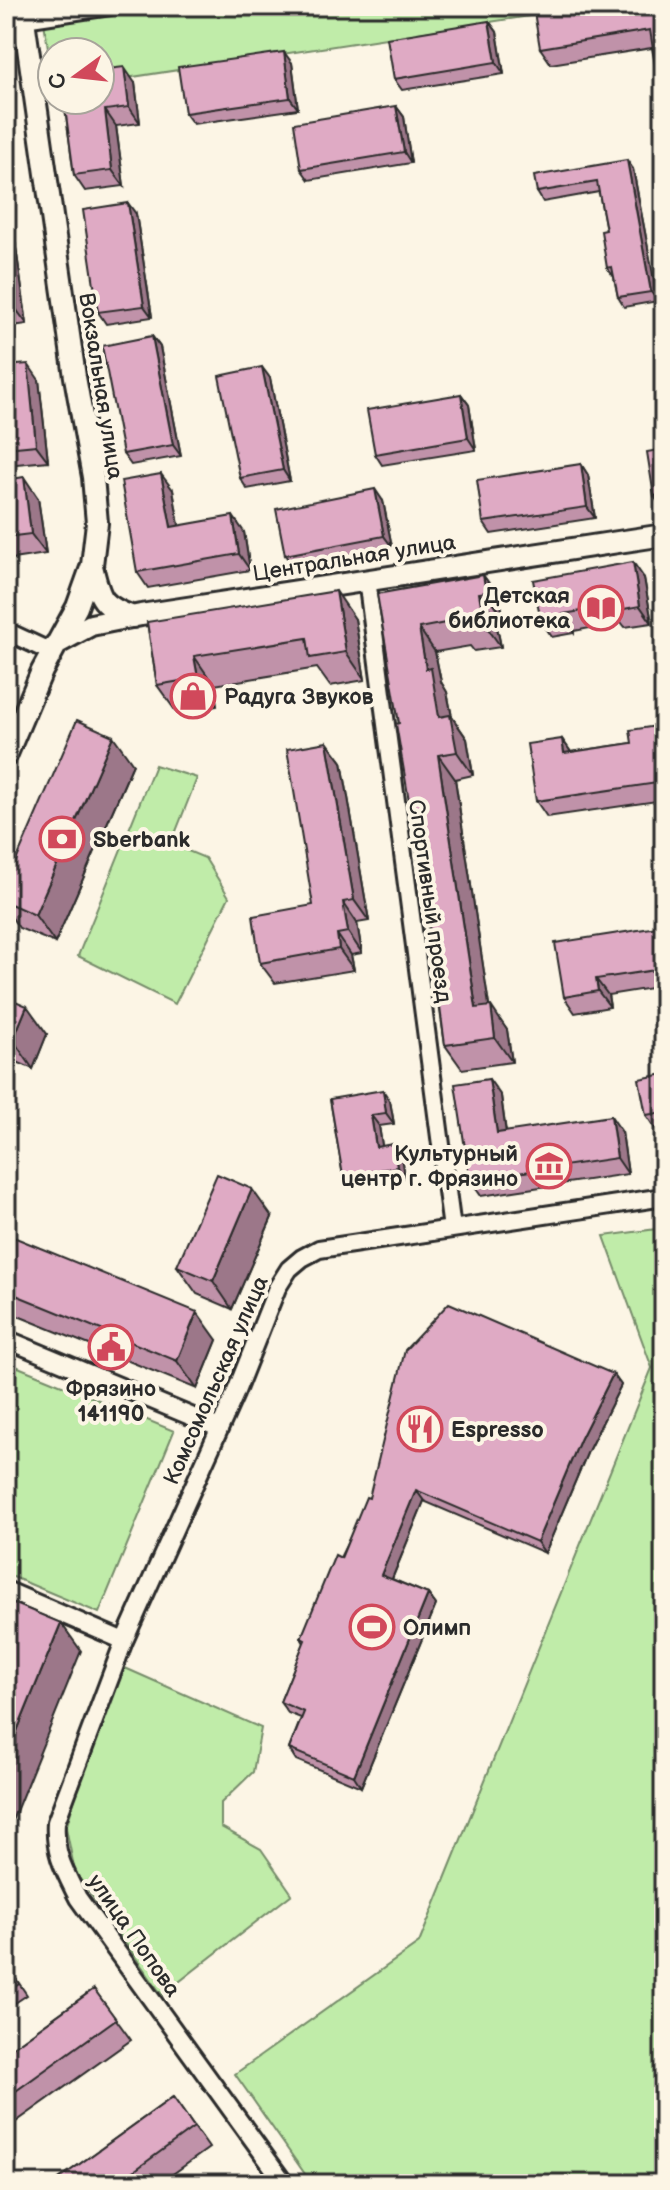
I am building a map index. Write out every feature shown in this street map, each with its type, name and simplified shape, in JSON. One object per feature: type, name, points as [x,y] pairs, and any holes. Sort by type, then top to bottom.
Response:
[{"type":"street","points":[[23,12],[110,6]]},
{"type":"street","name":"Вокзальная улица","points":[[6,756],[53,648],[77,607],[92,565],[97,523],[93,477],[75,377],[23,12]]},
{"type":"street","name":"Центральная улица","points":[[53,648],[91,625],[133,617],[664,535]]},
{"type":"street","points":[[92,565],[100,597],[109,608],[133,617]]},
{"type":"street","name":"Спортивный проезд","points":[[367,579],[452,1229]]},
{"type":"street","points":[[6,631],[53,648]]},
{"type":"street","name":"Комсомольская улица","points":[[124,1641],[219,1428],[277,1288],[295,1263],[319,1249],[664,1197]]},
{"type":"street","points":[[6,1339],[219,1428]]},
{"type":"street","points":[[6,1590],[124,1641]]},
{"type":"street","name":"улица Попова","points":[[124,1641],[56,1822],[55,1842],[59,1859],[78,1898],[285,2184]]},
{"type":"green space","points":[[110,6],[594,6],[116,80],[116,36],[46,36],[43,16]]},
{"type":"green space","points":[[155,765],[197,778],[171,844],[205,858],[229,897],[175,1004],[78,956]]},
{"type":"green space","points":[[664,1228],[664,2184],[312,2184],[235,2074],[419,1943],[652,1368],[604,1236]]},
{"type":"green space","points":[[6,1362],[174,1431],[99,1613],[6,1574]]},
{"type":"green space","points":[[116,1664],[261,1728],[253,1772],[221,1803],[221,1827],[261,1849],[292,1894],[162,1995],[75,1872],[66,1828]]},
{"type":"building","points":[[533,6],[664,6],[664,91],[660,92],[650,30],[540,48]]},
{"type":"building","points":[[489,21],[496,62],[394,79],[387,38]]},
{"type":"building","points":[[284,52],[290,98],[185,113],[178,67]]},
{"type":"building","points":[[124,67],[129,107],[116,109],[116,68]]},
{"type":"building","points":[[396,106],[404,152],[301,169],[294,123]]},
{"type":"building","points":[[66,116],[106,116],[112,170],[74,175]]},
{"type":"building","points":[[627,160],[651,292],[618,297],[612,267],[607,268],[601,231],[606,230],[597,182],[537,192],[534,176]]},
{"type":"building","points":[[128,203],[144,306],[98,312],[83,210]]},
{"type":"building","points":[[6,254],[13,305],[6,306]]},
{"type":"building","points":[[152,336],[173,445],[123,454],[102,346]]},
{"type":"building","points":[[28,364],[36,445],[6,448],[6,366]]},
{"type":"building","points":[[262,367],[283,470],[240,478],[219,376]]},
{"type":"building","points":[[461,394],[468,438],[375,454],[367,410]]},
{"type":"building","points":[[664,449],[664,494],[654,496],[647,452]]},
{"type":"building","points":[[581,464],[587,507],[483,522],[477,480]]},
{"type":"building","points":[[161,474],[171,527],[233,516],[239,554],[137,572],[121,481]]},
{"type":"building","points":[[24,477],[31,534],[6,537],[6,480]]},
{"type":"building","points":[[375,489],[384,536],[285,555],[276,509]]},
{"type":"building","points":[[633,562],[640,606],[613,611],[612,606],[541,621],[533,580]]},
{"type":"building","points":[[483,575],[486,592],[479,593],[484,623],[457,627],[456,621],[419,628],[426,669],[431,668],[439,717],[450,715],[457,752],[438,755],[476,1008],[491,1006],[495,1038],[445,1045],[425,895],[377,594]]},
{"type":"building","points":[[336,591],[346,652],[310,658],[307,638],[194,656],[198,678],[157,685],[147,622]]},
{"type":"building","points":[[77,720],[113,736],[35,915],[6,902],[6,884]]},
{"type":"building","points":[[664,725],[664,782],[536,801],[527,744],[562,739],[564,753],[632,743],[630,730]]},
{"type":"building","points":[[327,742],[354,900],[343,902],[348,932],[337,934],[339,949],[260,963],[253,916],[313,905],[287,749]]},
{"type":"building","points":[[664,926],[664,983],[662,969],[596,979],[598,991],[564,997],[555,943]]},
{"type":"building","points":[[6,997],[27,1006],[13,1040],[6,1038]]},
{"type":"building","points":[[664,1074],[664,1112],[646,1115],[639,1079]]},
{"type":"building","points":[[489,1079],[497,1133],[611,1116],[617,1158],[470,1180],[455,1084]]},
{"type":"building","points":[[383,1090],[386,1113],[371,1115],[376,1147],[393,1144],[397,1167],[343,1176],[330,1099]]},
{"type":"building","points":[[217,1174],[252,1189],[213,1281],[177,1266]]},
{"type":"building","points":[[6,1234],[197,1312],[177,1361],[6,1291]]},
{"type":"building","points":[[449,1303],[613,1374],[580,1440],[537,1542],[416,1490],[381,1575],[428,1594],[354,1776],[289,1749],[304,1712],[280,1702],[305,1640],[301,1638],[335,1555],[341,1558],[366,1497],[369,1498],[405,1350]]},
{"type":"building","points":[[6,1600],[61,1623],[6,1758],[6,1664],[9,1656],[6,1655]]},
{"type":"building","points":[[6,1964],[19,1984],[6,1993]]},
{"type":"building","points":[[94,1989],[116,2019],[6,2098],[6,2052]]},
{"type":"building","points":[[173,2097],[194,2127],[116,2184],[52,2184]]},
{"type":"place","name":"Детская библиотека","points":[[601,608]]},
{"type":"place","name":"Радуга Звуков","points":[[193,696]]},
{"type":"place","name":"Sberbank","points":[[62,839]]},
{"type":"place","name":"Культурный центр г. Фрязино","points":[[549,1166]]},
{"type":"place","name":"Фрязино 141190","points":[[111,1347]]},
{"type":"place","name":"Espresso","points":[[420,1429]]},
{"type":"place","name":"Олимп","points":[[372,1627]]}]
